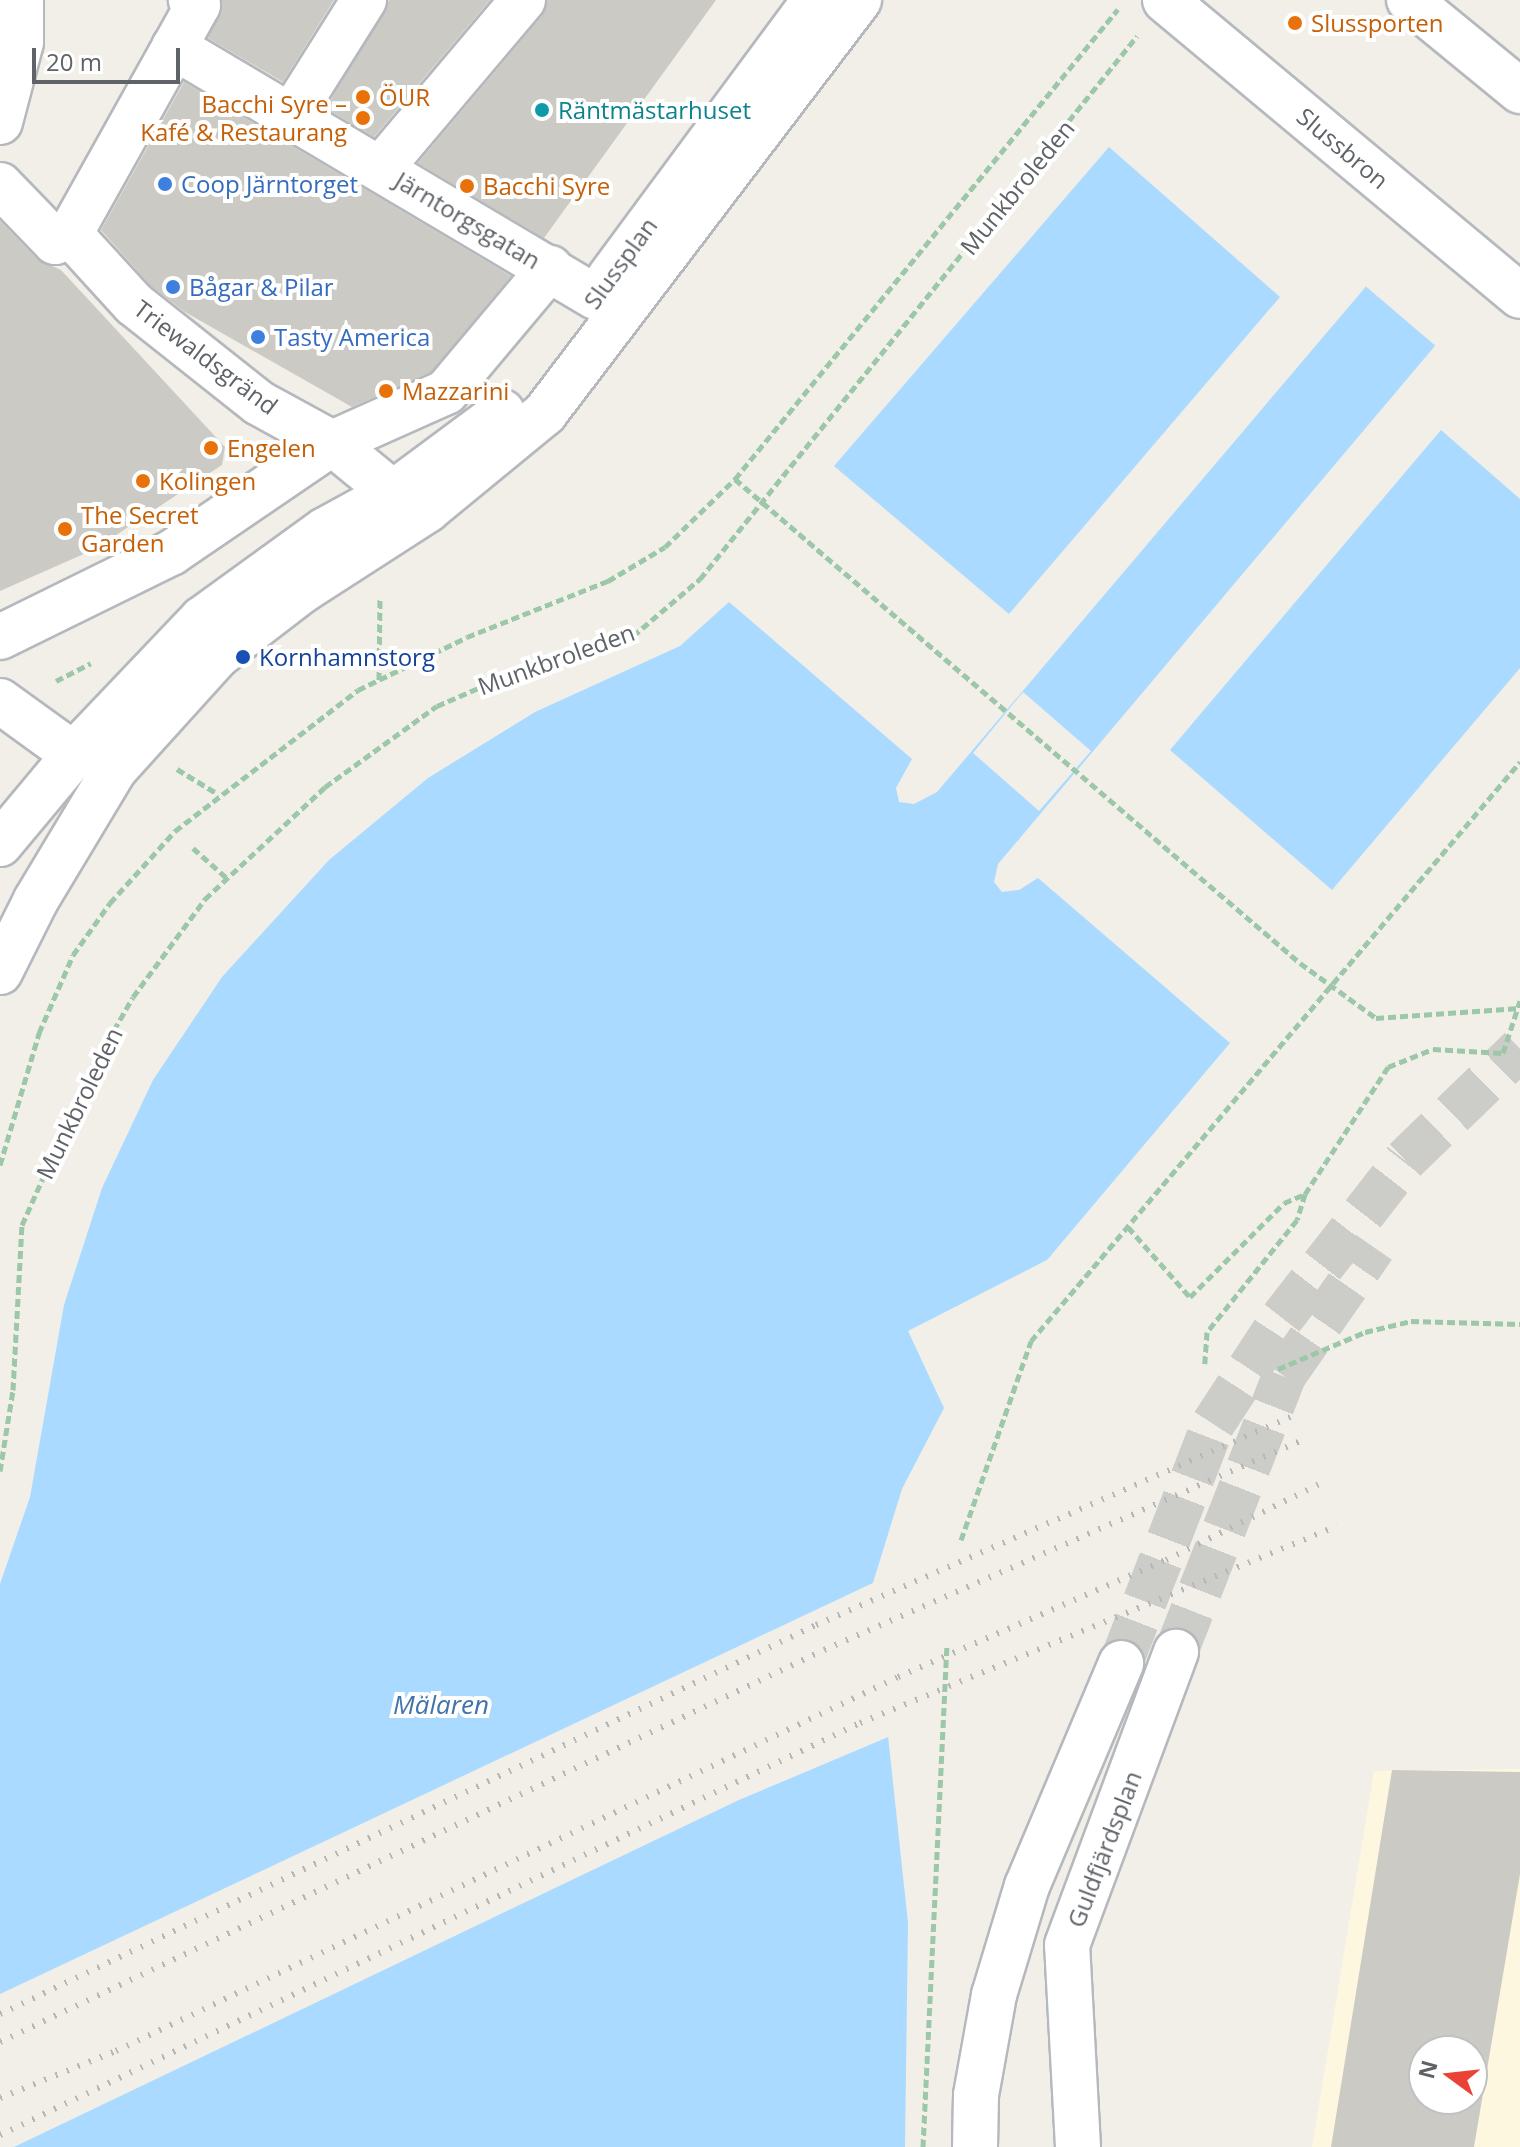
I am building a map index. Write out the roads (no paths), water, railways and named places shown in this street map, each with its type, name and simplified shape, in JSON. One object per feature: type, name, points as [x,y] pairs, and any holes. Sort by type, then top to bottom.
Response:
[{"type":"street","points":[[0,122],[21,42],[21,0]]},
{"type":"street","points":[[0,185],[55,242],[70,234],[198,5],[191,0]]},
{"type":"street","points":[[291,116],[364,0]]},
{"type":"street","points":[[381,168],[523,0]]},
{"type":"street","name":"Slussplan","points":[[393,493],[525,394],[815,0]]},
{"type":"street","name":"Slussplan","points":[[0,972],[36,900],[114,770],[217,656],[303,590],[427,510],[545,413],[859,0]]},
{"type":"street","points":[[1409,0],[1520,91]]},
{"type":"street","name":"Slussbron","points":[[1156,12],[1520,296]]},
{"type":"street","name":"Järntorgsgatan","points":[[174,47],[595,297]]},
{"type":"street","name":"Triewaldsgränd","points":[[70,234],[146,314],[259,403],[332,443],[393,493]]},
{"type":"street","points":[[0,637],[171,553],[332,443],[446,392],[550,268]]},
{"type":"street","points":[[0,844],[202,619],[325,530],[393,493]]},
{"type":"street","points":[[0,701],[76,756]]},
{"type":"street","name":"Guldfjärdsplan","points":[[1078,2147],[1067,1945],[1176,1652]]},
{"type":"street","points":[[975,2147],[976,2095],[994,1995],[1027,1886],[1121,1663]]},
{"type":"water","name":"Mälaren","points":[[1520,105],[1520,245],[998,864],[994,882],[1002,892],[1019,890],[1038,878],[1230,1043],[1047,1260],[908,1331],[944,1408],[902,1489],[872,1586],[908,1923],[905,2147],[0,2147],[0,1584],[30,1497],[64,1305],[102,1188],[153,1080],[222,977],[329,860],[428,778],[535,712],[680,646],[729,602],[912,759],[896,788],[899,802],[914,804],[937,792]]},
{"type":"water","points":[[1109,147],[1280,297],[1009,614],[834,466]]},
{"type":"water","points":[[1441,430],[1520,499],[1520,668],[1332,890],[1170,750]]},
{"type":"tunnel","points":[[1121,1663],[1213,1424],[1282,1318],[1405,1160],[1520,1049]]},
{"type":"tunnel","points":[[1176,1652],[1284,1376],[1374,1247]]},
{"type":"railway","points":[[0,2014],[816,1625],[1290,1417]]},
{"type":"railway","points":[[0,2042],[824,1650],[1300,1441]]},
{"type":"railway","points":[[0,2098],[116,2051],[898,1677],[1166,1560],[1319,1484]]},
{"type":"railway","points":[[0,2135],[860,1723],[1337,1526]]},
{"type":"place","name":"Slussporten","points":[[1295,23]]},
{"type":"place","name":"ÖUR","points":[[363,97]]},
{"type":"place","name":"Räntmästarhuset","points":[[542,110]]},
{"type":"place","name":"Bacchi Syre – Kafé & Restaurang","points":[[363,118]]},
{"type":"place","name":"Coop Järntorget","points":[[165,184]]},
{"type":"place","name":"Bacchi Syre","points":[[467,186]]},
{"type":"place","name":"Bågar & Pilar","points":[[173,287]]},
{"type":"place","name":"Tasty America","points":[[258,337]]},
{"type":"place","name":"Mazzarini","points":[[386,391]]},
{"type":"place","name":"Engelen","points":[[211,448]]},
{"type":"place","name":"Kolingen","points":[[143,481]]},
{"type":"place","name":"The Secret Garden","points":[[65,529]]},
{"type":"place","name":"Kornhamnstorg","points":[[243,657]]}]
